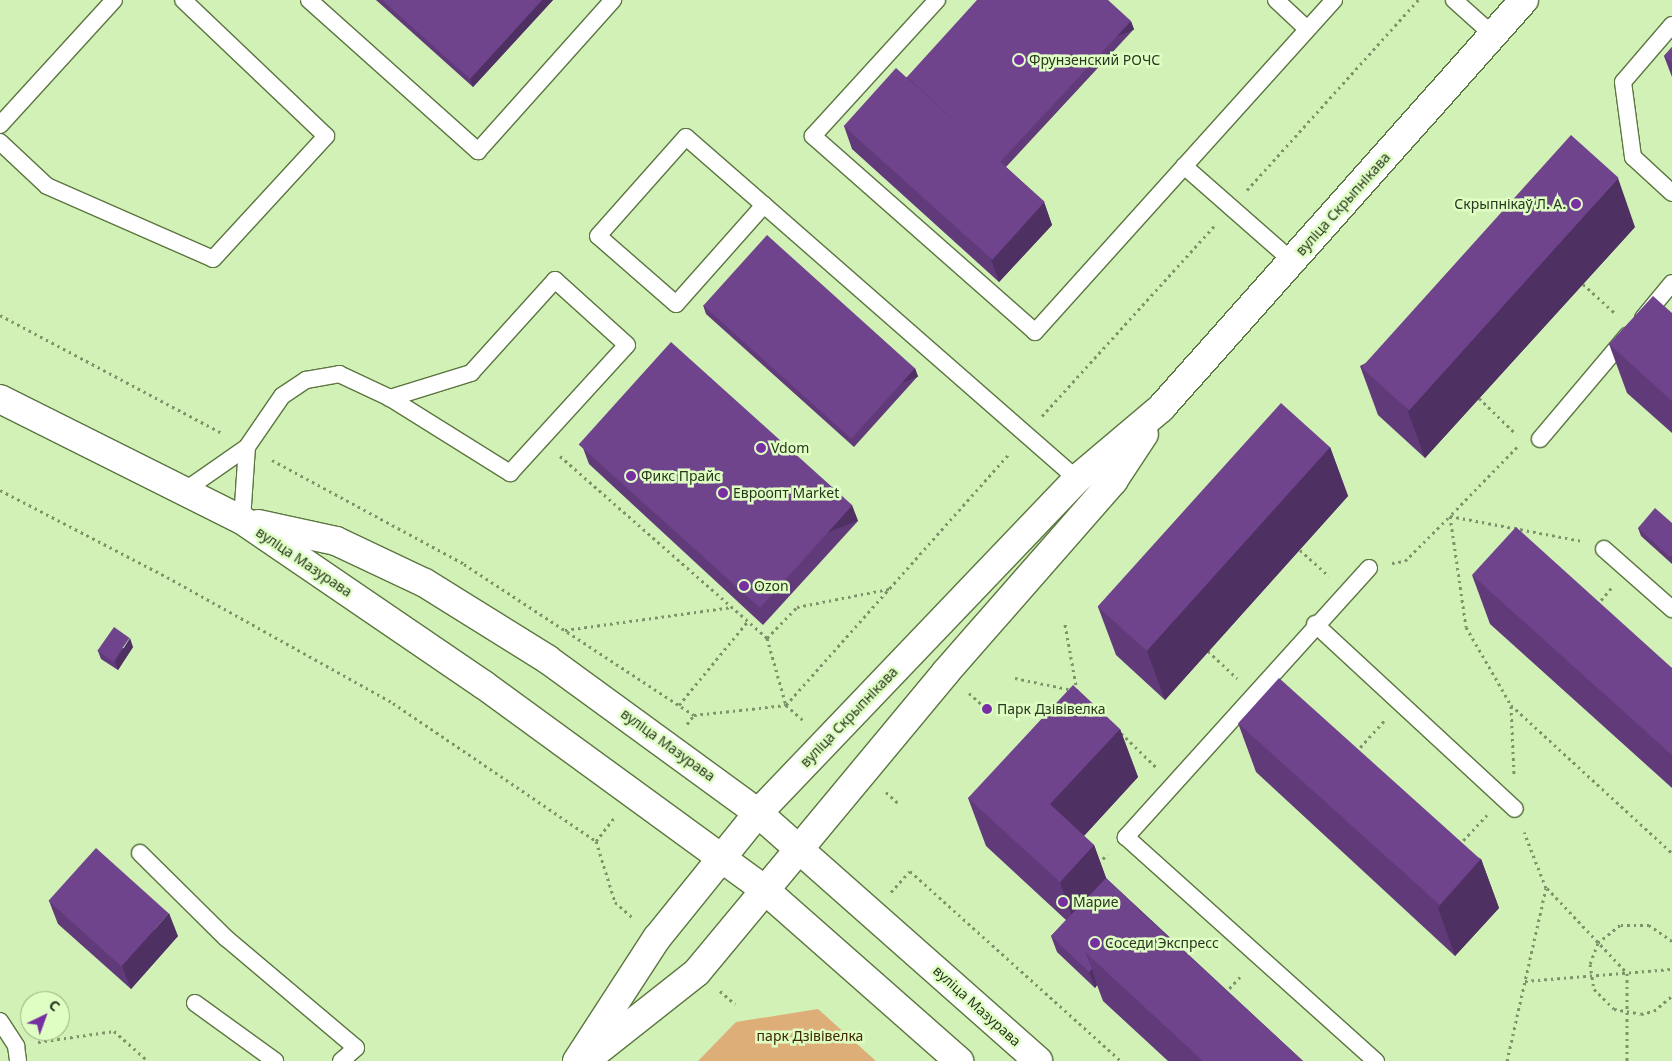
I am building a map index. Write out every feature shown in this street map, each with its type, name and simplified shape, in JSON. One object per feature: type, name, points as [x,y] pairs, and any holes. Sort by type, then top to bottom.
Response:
[{"type":"main road","name":"вуліца Скрыпнікава","points":[[578,1061],[657,938],[758,813],[1078,479],[1161,408],[1524,0]]},
{"type":"main road","name":"вуліца Мазурава","points":[[0,399],[242,520],[722,856],[765,890],[959,1061]]},
{"type":"main road","name":"вуліца Скрыпнікава","points":[[585,1061],[697,972],[946,672],[1113,481],[1161,408]]},
{"type":"main road","name":"вуліца Мазурава","points":[[242,520],[336,542],[425,583],[547,659],[758,813],[1038,1061]]},
{"type":"lane","points":[[0,125],[114,0]]},
{"type":"lane","points":[[0,142],[47,186],[213,259],[326,136],[183,0]]},
{"type":"lane","points":[[309,0],[478,151],[612,0]]},
{"type":"lane","points":[[937,0],[813,136],[1035,332],[1334,0]]},
{"type":"lane","points":[[1276,0],[1307,29]]},
{"type":"lane","points":[[1454,0],[1493,35]]},
{"type":"lane","points":[[1672,25],[1623,82],[1633,157],[1672,193]]},
{"type":"lane","points":[[764,205],[676,304],[598,236],[686,137],[764,205],[1025,435],[1078,479]]},
{"type":"lane","points":[[1184,166],[1292,260]]},
{"type":"lane","points":[[184,491],[247,447],[282,396],[306,380],[339,374],[390,398],[510,473],[627,345],[555,280],[471,373],[390,398]]},
{"type":"lane","points":[[1540,439],[1672,283]]},
{"type":"lane","points":[[242,520],[247,447]]},
{"type":"lane","points":[[1604,549],[1672,609]]},
{"type":"lane","points":[[1369,568],[1315,624],[1126,836],[1376,1061]]},
{"type":"lane","points":[[1315,624],[1509,803]]},
{"type":"lane","points":[[140,852],[226,938],[356,1048],[341,1061]]},
{"type":"lane","points":[[195,1003],[275,1061]]},
{"type":"lane","points":[[0,1021],[17,1053]]},
{"type":"path","points":[[464,564],[694,715],[786,705],[1025,435],[1418,0]]},
{"type":"path","points":[[1583,284],[1633,329]]},
{"type":"path","points":[[1405,561],[1523,441],[1479,398]]},
{"type":"path","points":[[541,439],[767,638],[786,705],[806,722]]},
{"type":"path","points":[[0,490],[167,576],[394,703],[596,841],[615,902],[636,920]]},
{"type":"path","points":[[1450,516],[1567,535],[1604,549]]},
{"type":"path","points":[[1450,516],[1466,627],[1511,705],[1672,853]]},
{"type":"path","points":[[1300,550],[1346,592]]},
{"type":"path","points":[[1590,613],[1628,569]]},
{"type":"path","points":[[767,638],[797,607],[889,589]]},
{"type":"path","points":[[564,630],[732,607]]},
{"type":"path","points":[[679,705],[748,621]]},
{"type":"path","points":[[1064,624],[1077,691]]},
{"type":"path","points":[[1208,651],[1254,693]]},
{"type":"path","points":[[1015,678],[1077,691],[1084,698]]},
{"type":"path","points":[[1349,760],[1400,703]]},
{"type":"path","points":[[1511,705],[1509,803],[1546,888],[1627,973],[1627,1061]]},
{"type":"path","points":[[1118,731],[1173,784]]},
{"type":"path","points":[[882,789],[900,805]]},
{"type":"path","points":[[1452,853],[1509,803]]},
{"type":"path","points":[[596,841],[614,817]]},
{"type":"path","points":[[887,897],[910,871],[1121,1061]]},
{"type":"path","points":[[1507,1061],[1546,888]]},
{"type":"path","points":[[1672,941],[1662,931],[1634,923],[1620,925],[1598,943],[1590,976],[1602,1001],[1627,1014],[1654,1011],[1672,996]]},
{"type":"path","points":[[1223,995],[1260,955]]},
{"type":"path","points":[[1525,981],[1672,969]]},
{"type":"path","points":[[716,988],[734,1004]]},
{"type":"path","points":[[17,1053],[114,1030],[148,1061]]},
{"type":"green space","name":"парк Дзівівелка","points":[[818,1009],[876,1061],[698,1061],[736,1022]]},
{"type":"building","points":[[382,0],[542,0],[470,79]]},
{"type":"building","name":"Фрунзенский РОЧС","points":[[977,0],[1108,0],[1131,21],[1000,162],[907,77]]},
{"type":"building","points":[[1672,47],[1672,63],[1664,56]]},
{"type":"building","points":[[896,68],[1045,202],[992,260],[844,126]]},
{"type":"building","points":[[1571,135],[1619,178],[1409,410],[1362,368]]},
{"type":"building","points":[[767,235],[915,368],[851,439],[703,306]]},
{"type":"building","points":[[1653,296],[1672,313],[1672,401],[1609,344]]},
{"type":"building","name":"Евроопт Market","points":[[671,342],[852,505],[760,608],[579,445]]},
{"type":"building","points":[[1281,403],[1330,447],[1147,651],[1098,607]]},
{"type":"building","points":[[1655,508],[1672,523],[1672,555],[1670,557],[1638,528]]},
{"type":"building","points":[[1516,527],[1672,668],[1672,755],[1472,575]]},
{"type":"building","points":[[114,627],[130,638],[113,662],[97,651]]},
{"type":"building","points":[[1279,678],[1480,859],[1440,905],[1238,723]]},
{"type":"building","points":[[1073,685],[1120,729],[1050,804],[1094,845],[1060,882],[968,798]]},
{"type":"building","points":[[96,848],[169,914],[121,966],[48,901]]},
{"type":"building","points":[[1106,878],[1144,914],[1131,903],[1085,952],[1092,969],[1089,972],[1051,936]]},
{"type":"building","points":[[1131,903],[1303,1061],[1203,1061],[1085,952]]},
{"type":"place","name":"Фрунзенский РОЧС","points":[[1019,60]]},
{"type":"place","name":"Скрыпнікаў Л. А.","points":[[1576,204]]},
{"type":"place","name":"Vdom","points":[[761,448]]},
{"type":"place","name":"Фикс Прайс","points":[[631,476]]},
{"type":"place","name":"Евроопт Market","points":[[723,493]]},
{"type":"place","name":"Ozon","points":[[744,586]]},
{"type":"place","name":"Парк Дзівівелка","points":[[987,709]]},
{"type":"place","name":"Марие","points":[[1063,902]]},
{"type":"place","name":"Соседи Экспресс","points":[[1095,943]]}]
